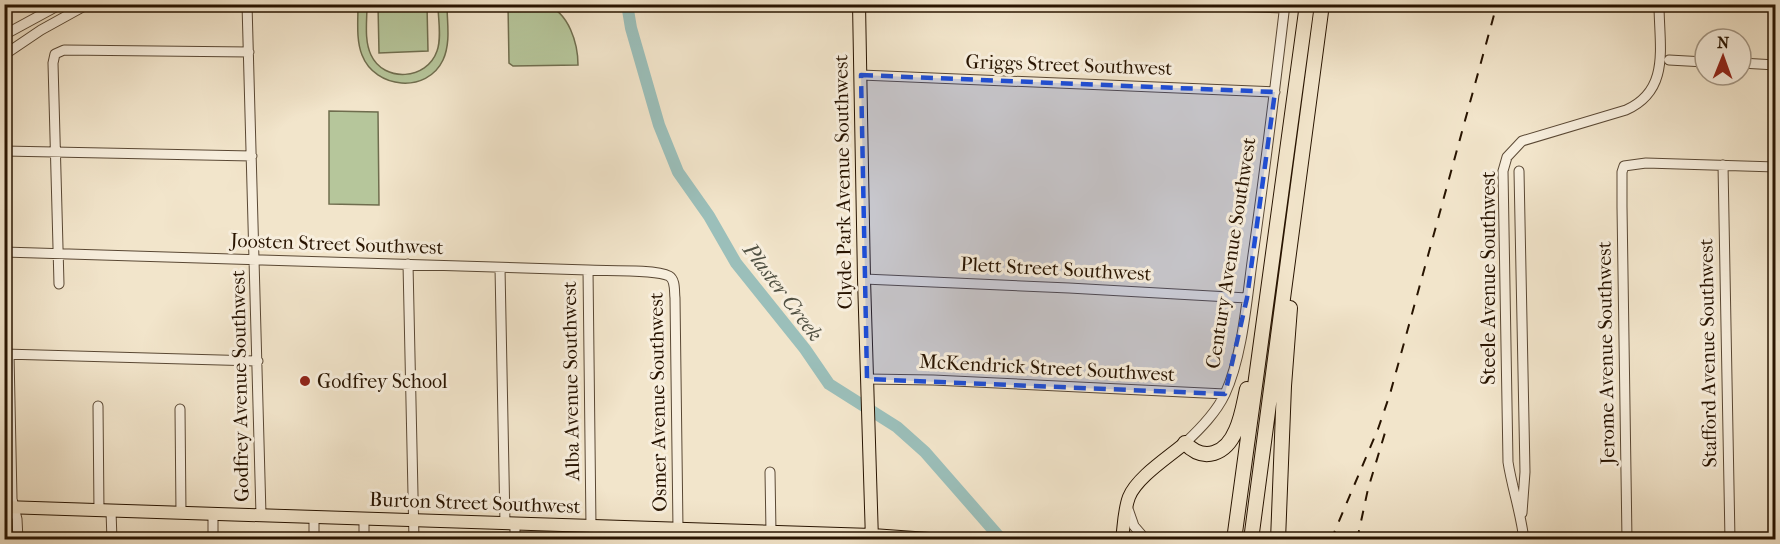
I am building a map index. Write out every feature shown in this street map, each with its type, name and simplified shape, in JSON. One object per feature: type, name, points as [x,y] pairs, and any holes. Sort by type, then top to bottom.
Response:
[{"type":"highway","points":[[1234,540],[1307,4]]},
{"type":"highway","points":[[1251,540],[1322,4]]},
{"type":"highway","points":[[1278,540],[1294,208]]},
{"type":"highway","points":[[1185,443],[1196,453],[1211,454],[1220,451],[1233,438],[1242,413],[1265,317]]},
{"type":"main road","name":"Clyde Park Avenue Southwest","points":[[859,4],[867,415],[872,537]]},
{"type":"main road","name":"Century Avenue Southwest","points":[[1122,540],[1127,505],[1136,486],[1185,443]]},
{"type":"main road","name":"Burton Street Southwest","points":[[9,507],[591,526],[616,533],[678,529],[719,535],[771,532],[943,540]]},
{"type":"street","points":[[4,35],[47,8],[61,4]]},
{"type":"street","points":[[4,55],[41,30],[88,4]]},
{"type":"street","name":"Godfrey Avenue Southwest","points":[[248,4],[261,515]]},
{"type":"street","points":[[1166,4],[1285,6]]},
{"type":"street","name":"Steele Avenue Southwest","points":[[1524,540],[1522,517],[1512,490],[1508,462],[1503,171],[1507,157],[1522,141],[1626,110],[1638,105],[1648,96],[1655,86],[1659,71],[1659,4]]},
{"type":"street","name":"Century Avenue Southwest","points":[[1185,443],[1215,411],[1225,394],[1236,359],[1247,298],[1285,6]]},
{"type":"street","points":[[59,285],[53,63],[55,54],[58,51],[249,52]]},
{"type":"street","points":[[1670,60],[1693,61]]},
{"type":"street","points":[[1753,64],[1776,65]]},
{"type":"street","name":"Griggs Street Southwest","points":[[861,75],[1275,92]]},
{"type":"street","points":[[4,151],[252,156]]},
{"type":"street","name":"Jerome Avenue Southwest","points":[[1627,540],[1622,172],[1624,166],[1646,164],[1723,165]]},
{"type":"street","points":[[1723,165],[1776,167]]},
{"type":"street","name":"Stafford Avenue Southwest","points":[[1723,165],[1730,540]]},
{"type":"street","points":[[1519,171],[1525,472],[1522,517]]},
{"type":"street","name":"Joosten Street Southwest","points":[[4,252],[588,270],[669,276]]},
{"type":"street","points":[[408,264],[414,540]]},
{"type":"street","points":[[500,268],[510,524],[515,540]]},
{"type":"street","name":"Alba Avenue Southwest","points":[[588,270],[591,526]]},
{"type":"street","name":"Osmer Avenue Southwest","points":[[669,276],[674,282],[675,298],[678,529]]},
{"type":"street","name":"Plett Street Southwest","points":[[864,279],[1247,298]]},
{"type":"street","points":[[18,540],[9,507],[12,499],[7,354],[258,361]]},
{"type":"street","name":"McKendrick Street Southwest","points":[[867,384],[933,380],[1225,394]]},
{"type":"street","points":[[98,406],[105,511],[111,540]]},
{"type":"street","points":[[180,409],[181,513]]},
{"type":"street","points":[[770,472],[771,532]]},
{"type":"street","points":[[1127,505],[1134,526],[1146,540]]},
{"type":"street","name":"Godfrey Avenue Southwest","points":[[213,514],[213,540]]},
{"type":"street","points":[[314,517],[314,540]]},
{"type":"street","points":[[364,519],[364,540]]},
{"type":"highlighted area","points":[[861,75],[1275,92],[1247,298],[1225,394],[867,379]]},
{"type":"green space","points":[[542,4],[561,14],[574,39],[578,65],[513,66],[509,63],[508,5]]},
{"type":"green space","points":[[358,5],[367,5],[369,49],[377,64],[395,74],[405,74],[424,68],[432,61],[439,40],[438,5],[447,5],[447,47],[443,60],[435,71],[414,82],[401,83],[378,75],[369,66],[360,49]]},
{"type":"green space","points":[[378,5],[427,5],[428,51],[379,53]]},
{"type":"green space","points":[[329,111],[378,112],[379,205],[329,204]]},
{"type":"waterway","name":"Plaster Creek","points":[[627,4],[631,28],[659,125],[678,172],[709,216],[736,263],[805,349],[829,384],[897,427],[925,452],[1002,540]]},
{"type":"railway","points":[[1331,540],[1378,429],[1390,394],[1497,4]]},
{"type":"railway","points":[[1357,540],[1368,489],[1387,426]]},
{"type":"place","name":"Godfrey School","points":[[305,381]]}]
